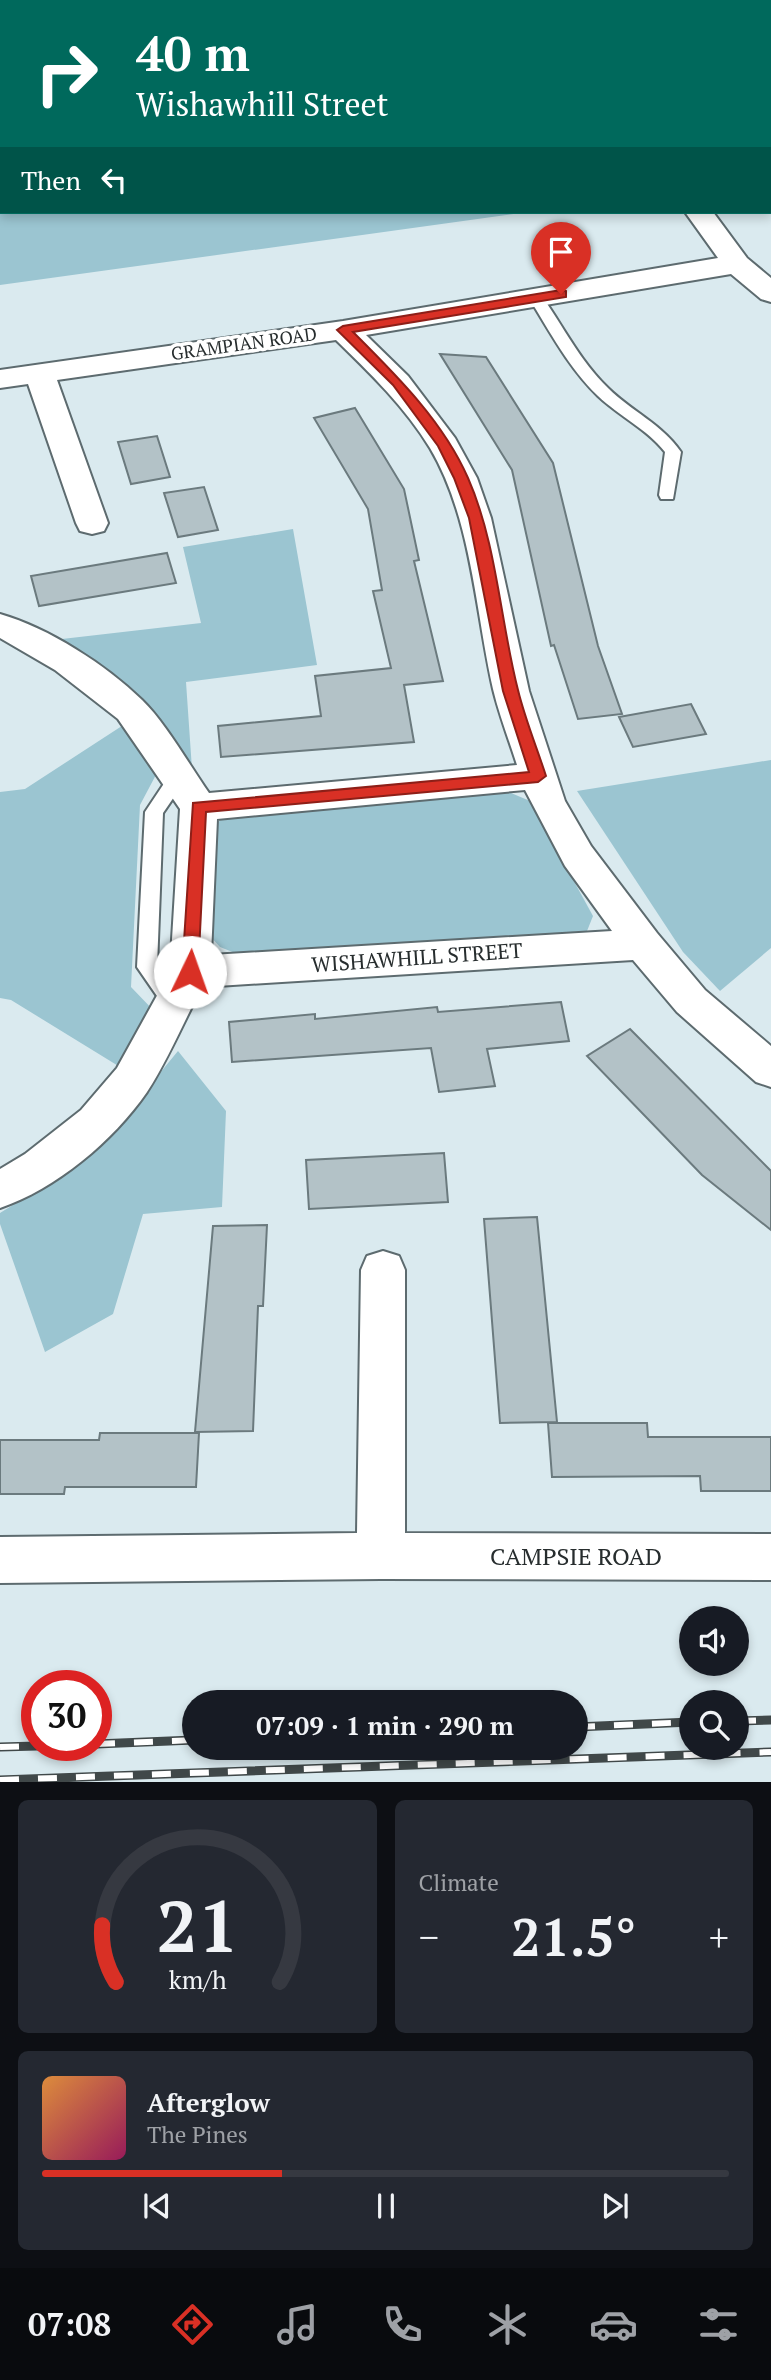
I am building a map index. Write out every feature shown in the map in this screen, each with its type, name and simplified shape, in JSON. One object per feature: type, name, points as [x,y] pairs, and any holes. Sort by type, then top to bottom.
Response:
[{"type":"street","points":[[700,215],[737,264],[771,293]]},
{"type":"street","name":"GRAMPIAN ROAD","points":[[0,379],[343,330],[737,264]]},
{"type":"street","points":[[343,330],[397,383],[444,445],[461,478],[475,518],[511,691],[547,802],[578,856],[643,944],[691,1001],[771,1070]]},
{"type":"street","points":[[40,374],[92,523]]},
{"type":"street","points":[[0,626],[16,631],[66,661],[131,710],[188,792],[182,987],[132,1080],[96,1122],[40,1167],[0,1190]]},
{"type":"street","points":[[188,792],[538,776]]},
{"type":"street","name":"WISHAWHILL STREET","points":[[182,987],[643,944]]},
{"type":"street","points":[[381,1556],[383,1270]]},
{"type":"street","name":"CAMPSIE ROAD","points":[[0,1560],[381,1556],[771,1557]]},
{"type":"lane","points":[[536,298],[600,389],[618,407],[663,438],[673,452],[667,495]]},
{"type":"shaded area","points":[[0,214],[514,214],[0,285]]},
{"type":"shaded area","points":[[293,529],[317,665],[186,682],[192,769],[153,710],[112,674],[62,639],[201,623],[183,547]]},
{"type":"shaded area","points":[[128,722],[158,771],[140,805],[131,987],[155,1012],[120,1067],[11,1000],[0,998],[0,792],[25,789]]},
{"type":"shaded area","points":[[771,760],[771,948],[720,991],[683,952],[577,791]]},
{"type":"shaded area","points":[[506,791],[530,801],[593,916],[587,931],[240,955],[220,947],[209,935],[208,833],[228,812]]},
{"type":"shaded area","points":[[178,1051],[226,1111],[222,1207],[143,1214],[113,1314],[45,1352],[0,1224],[0,1213],[55,1179],[150,1085]]},
{"type":"building","points":[[440,354],[486,357],[553,463],[598,646],[622,714],[578,719],[554,645],[551,646],[512,470]]},
{"type":"building","points":[[355,408],[404,489],[419,560],[414,561],[443,681],[404,685],[414,742],[221,757],[218,726],[321,716],[315,676],[391,668],[373,591],[382,590],[368,509],[314,418]]},
{"type":"building","points":[[157,436],[170,477],[131,484],[118,442]]},
{"type":"building","points":[[204,487],[218,530],[178,537],[164,493]]},
{"type":"building","points":[[167,553],[176,583],[39,606],[31,576]]},
{"type":"building","points":[[691,704],[706,734],[633,747],[619,717]]},
{"type":"building","points":[[561,1002],[569,1041],[487,1049],[495,1086],[439,1092],[431,1048],[232,1062],[229,1022],[315,1014],[315,1019],[437,1007],[438,1012]]},
{"type":"building","points":[[630,1029],[771,1171],[771,1230],[702,1175],[587,1056]]},
{"type":"building","points":[[444,1153],[448,1202],[309,1209],[306,1160]]},
{"type":"building","points":[[537,1217],[557,1422],[500,1423],[484,1219]]},
{"type":"building","points":[[267,1225],[263,1306],[258,1306],[253,1431],[195,1432],[213,1226]]},
{"type":"building","points":[[548,1423],[647,1423],[648,1437],[771,1437],[771,1491],[701,1491],[700,1476],[552,1477]]},
{"type":"building","points":[[100,1433],[199,1433],[196,1487],[65,1487],[64,1494],[0,1494],[0,1440],[99,1440]]},
{"type":"railway","points":[[749,1721],[771,1720]]},
{"type":"railway","points":[[588,1726],[679,1723]]},
{"type":"railway","points":[[112,1743],[182,1740]]},
{"type":"railway","points":[[0,1747],[21,1746]]},
{"type":"railway","points":[[0,1780],[771,1752]]},
{"type":"route","points":[[190,972],[199,807],[538,776],[511,691],[475,518],[461,478],[444,445],[397,383],[343,330],[561,294]]}]
